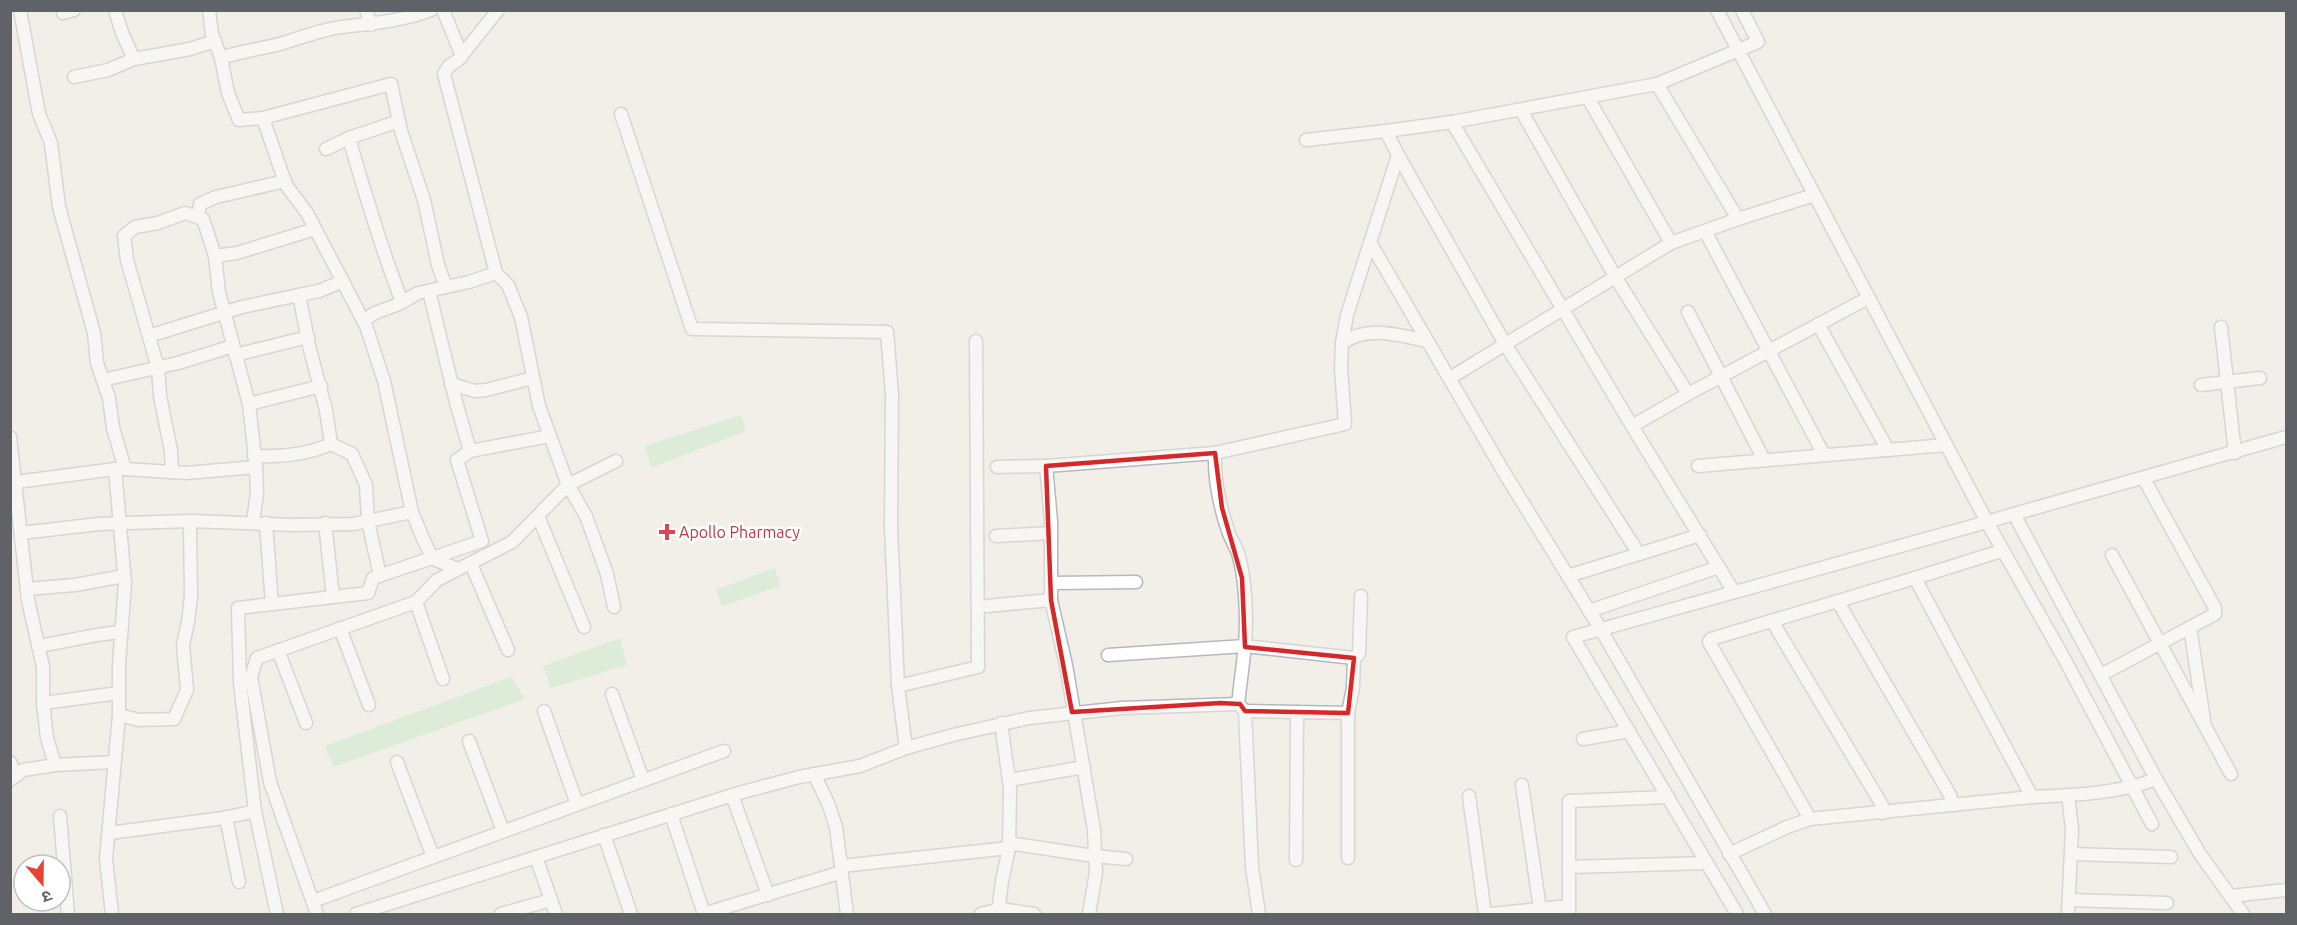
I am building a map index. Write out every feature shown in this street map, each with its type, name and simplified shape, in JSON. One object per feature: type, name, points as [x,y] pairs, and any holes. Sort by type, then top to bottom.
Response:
[{"type":"street","points":[[20,10],[39,114],[51,143],[59,207],[94,333],[96,363],[110,398],[120,469],[120,523],[124,576],[119,716],[106,859],[112,915]]},
{"type":"street","points":[[115,10],[134,59]]},
{"type":"street","points":[[209,10],[228,93],[239,120],[263,118],[391,84],[399,121],[415,178],[424,200],[438,264],[446,287]]},
{"type":"street","points":[[366,10],[371,25]]},
{"type":"street","points":[[221,58],[237,52],[283,43],[308,34],[417,16],[430,10]]},
{"type":"street","points":[[443,10],[462,56]]},
{"type":"street","points":[[498,10],[462,56],[449,66],[444,74],[445,85],[496,273],[508,285],[521,317],[539,406],[568,485],[586,516],[607,574],[614,607]]},
{"type":"street","points":[[1717,10],[2001,551],[2065,660],[2152,824]]},
{"type":"street","points":[[1306,140],[1452,122],[1657,84],[1758,42],[1742,10]]},
{"type":"street","points":[[74,77],[108,70],[134,59],[190,49],[215,41]]},
{"type":"street","points":[[1657,84],[1738,219]]},
{"type":"street","points":[[1588,98],[1671,243]]},
{"type":"street","points":[[1521,110],[1616,278],[1688,394]]},
{"type":"street","points":[[621,114],[692,329],[887,332],[892,394],[891,527],[898,686],[906,748]]},
{"type":"street","points":[[263,118],[285,181],[307,213],[363,321],[384,381],[412,512],[424,542],[433,559],[458,569]]},
{"type":"street","points":[[326,149],[349,138],[399,121]]},
{"type":"street","points":[[1452,122],[1632,426],[1734,592]]},
{"type":"street","points":[[1386,131],[1505,344],[1639,554]]},
{"type":"street","points":[[349,138],[373,225],[402,302]]},
{"type":"street","points":[[997,467],[1046,466],[1215,453],[1345,424],[1341,368],[1342,343],[1347,315],[1398,155]]},
{"type":"street","points":[[198,218],[200,204],[285,181]]},
{"type":"street","points":[[1449,378],[1671,243],[1814,195]]},
{"type":"street","points":[[172,472],[171,451],[160,396],[158,368],[127,260],[124,236],[135,227],[158,223],[185,213],[203,219],[215,256],[219,292],[249,404],[257,494],[253,522]]},
{"type":"street","points":[[215,256],[237,253],[315,229]]},
{"type":"street","points":[[1705,231],[1824,455]]},
{"type":"street","points":[[1371,244],[1600,628],[1765,915]]},
{"type":"street","points":[[363,321],[418,293],[496,273]]},
{"type":"street","points":[[149,336],[270,300],[319,291],[343,281]]},
{"type":"street","points":[[429,291],[470,451]]},
{"type":"street","points":[[299,295],[321,386],[331,444]]},
{"type":"street","points":[[1632,426],[1868,298]]},
{"type":"street","points":[[1688,312],[1764,460]]},
{"type":"street","points":[[1818,324],[1888,450]]},
{"type":"street","points":[[2221,327],[2235,453]]},
{"type":"street","points":[[1342,343],[1352,336],[1379,332],[1427,341]]},
{"type":"street","points":[[103,380],[308,337]]},
{"type":"street","points":[[898,686],[978,667],[976,341]]},
{"type":"street","points":[[451,384],[475,391],[533,378]]},
{"type":"street","points":[[2201,385],[2260,378]]},
{"type":"street","points":[[249,404],[321,386]]},
{"type":"street","points":[[494,551],[482,541],[457,460],[470,451],[550,436]]},
{"type":"street","points":[[10,437],[27,590],[44,666],[43,703],[47,738],[55,765]]},
{"type":"street","points":[[1737,915],[1573,637],[2144,479],[2286,437]]},
{"type":"street","points":[[16,482],[120,469],[186,473],[318,450],[331,444]]},
{"type":"street","points":[[331,444],[352,454],[366,485],[368,521],[380,576]]},
{"type":"street","points":[[1698,466],[1946,445]]},
{"type":"street","points":[[1215,453],[1214,467],[1222,508],[1228,532],[1238,554],[1242,578],[1245,646],[1241,707],[1252,867],[1259,915]]},
{"type":"street","points":[[317,915],[270,782],[251,677],[257,658],[416,602],[437,580],[512,542],[568,485],[616,461]]},
{"type":"street","points":[[1046,466],[1053,584],[1051,600],[1066,665],[1072,712],[1094,830],[1096,872],[1089,915]]},
{"type":"street","points":[[2102,675],[2215,614],[2216,608],[2144,479]]},
{"type":"street","points":[[21,533],[120,523],[190,521],[293,525],[353,524],[412,512]]},
{"type":"street","points":[[2014,514],[2156,779],[2200,854],[2243,915]]},
{"type":"street","points":[[538,516],[584,627]]},
{"type":"street","points":[[119,716],[139,720],[174,719],[187,690],[183,645],[191,596],[190,521]]},
{"type":"street","points":[[266,523],[272,604]]},
{"type":"street","points":[[325,523],[333,597]]},
{"type":"street","points":[[996,536],[1050,533]]},
{"type":"street","points":[[1568,576],[1700,536]]},
{"type":"street","points":[[277,915],[255,812],[240,682],[238,608],[368,593],[373,578],[482,541]]},
{"type":"street","points":[[1810,819],[1708,642],[1711,639],[2001,551]]},
{"type":"street","points":[[2112,555],[2230,774]]},
{"type":"street","points":[[471,564],[508,650]]},
{"type":"street","points":[[1589,611],[1719,567]]},
{"type":"street","points":[[27,590],[75,585],[124,576]]},
{"type":"street","points":[[1915,578],[2032,797]]},
{"type":"street","points":[[1053,584],[1136,582]]},
{"type":"street","points":[[1108,655],[1245,646],[1354,658],[1359,654],[1361,596]]},
{"type":"street","points":[[987,606],[1051,600]]},
{"type":"street","points":[[416,602],[442,679]]},
{"type":"street","points":[[1838,602],[1950,795],[1953,805]]},
{"type":"street","points":[[1772,621],[1882,806],[1883,813]]},
{"type":"street","points":[[2190,627],[2205,727]]},
{"type":"street","points":[[340,628],[369,705]]},
{"type":"street","points":[[38,646],[79,640],[99,634],[122,632]]},
{"type":"street","points":[[278,650],[306,723]]},
{"type":"street","points":[[1348,858],[1348,713],[1353,688],[1354,658]]},
{"type":"street","points":[[43,703],[119,693]]},
{"type":"street","points":[[612,694],[643,780]]},
{"type":"street","points":[[356,915],[386,909],[536,857],[732,795],[814,774],[860,766],[906,748],[1001,723],[1072,712],[1122,708],[1241,707],[1297,712],[1348,713]]},
{"type":"street","points":[[544,711],[578,804]]},
{"type":"street","points":[[1296,860],[1297,712]]},
{"type":"street","points":[[999,912],[1009,846],[1009,780],[1001,723]]},
{"type":"street","points":[[1582,740],[1629,731]]},
{"type":"street","points":[[469,741],[503,831]]},
{"type":"street","points":[[313,901],[724,751]]},
{"type":"street","points":[[10,762],[13,778],[23,770],[55,765],[114,762]]},
{"type":"street","points":[[397,762],[433,857]]},
{"type":"street","points":[[1009,780],[1084,767]]},
{"type":"street","points":[[814,774],[828,802],[836,827],[847,915]]},
{"type":"street","points":[[1729,854],[1810,819],[2133,788],[2156,779]]},
{"type":"street","points":[[1522,785],[1540,909]]},
{"type":"street","points":[[732,795],[768,894]]},
{"type":"street","points":[[2068,795],[2072,829],[2068,915]]},
{"type":"street","points":[[1469,796],[1485,915]]},
{"type":"street","points":[[1491,915],[1540,909],[1569,910],[1569,801],[1668,797]]},
{"type":"street","points":[[109,833],[255,812]]},
{"type":"street","points":[[671,814],[704,914],[739,909],[768,894],[842,869],[1009,846],[1126,859]]},
{"type":"street","points":[[60,816],[68,915]]},
{"type":"street","points":[[226,817],[239,882]]},
{"type":"street","points":[[604,835],[631,915]]},
{"type":"street","points":[[2072,854],[2171,856]]},
{"type":"street","points":[[536,857],[556,915]]},
{"type":"street","points":[[1569,867],[1707,862]]},
{"type":"street","points":[[2231,896],[2286,890]]},
{"type":"street","points":[[501,915],[551,900]]},
{"type":"street","points":[[2069,900],[2167,903]]},
{"type":"street","points":[[981,915],[999,912],[1034,915]]},
{"type":"highlighted area","points":[[1215,453],[1222,508],[1242,578],[1245,647],[1354,658],[1348,713],[1245,711],[1240,704],[1220,703],[1072,712],[1051,600],[1046,466]]},
{"type":"green space","points":[[741,415],[746,431],[651,468],[645,446]]},
{"type":"green space","points":[[775,568],[780,586],[722,606],[716,590]]},
{"type":"green space","points":[[620,638],[627,665],[551,688],[543,666]]},
{"type":"green space","points":[[511,677],[525,699],[333,767],[325,746]]},
{"type":"place","name":"Apollo Pharmacy","points":[[667,532]]}]
